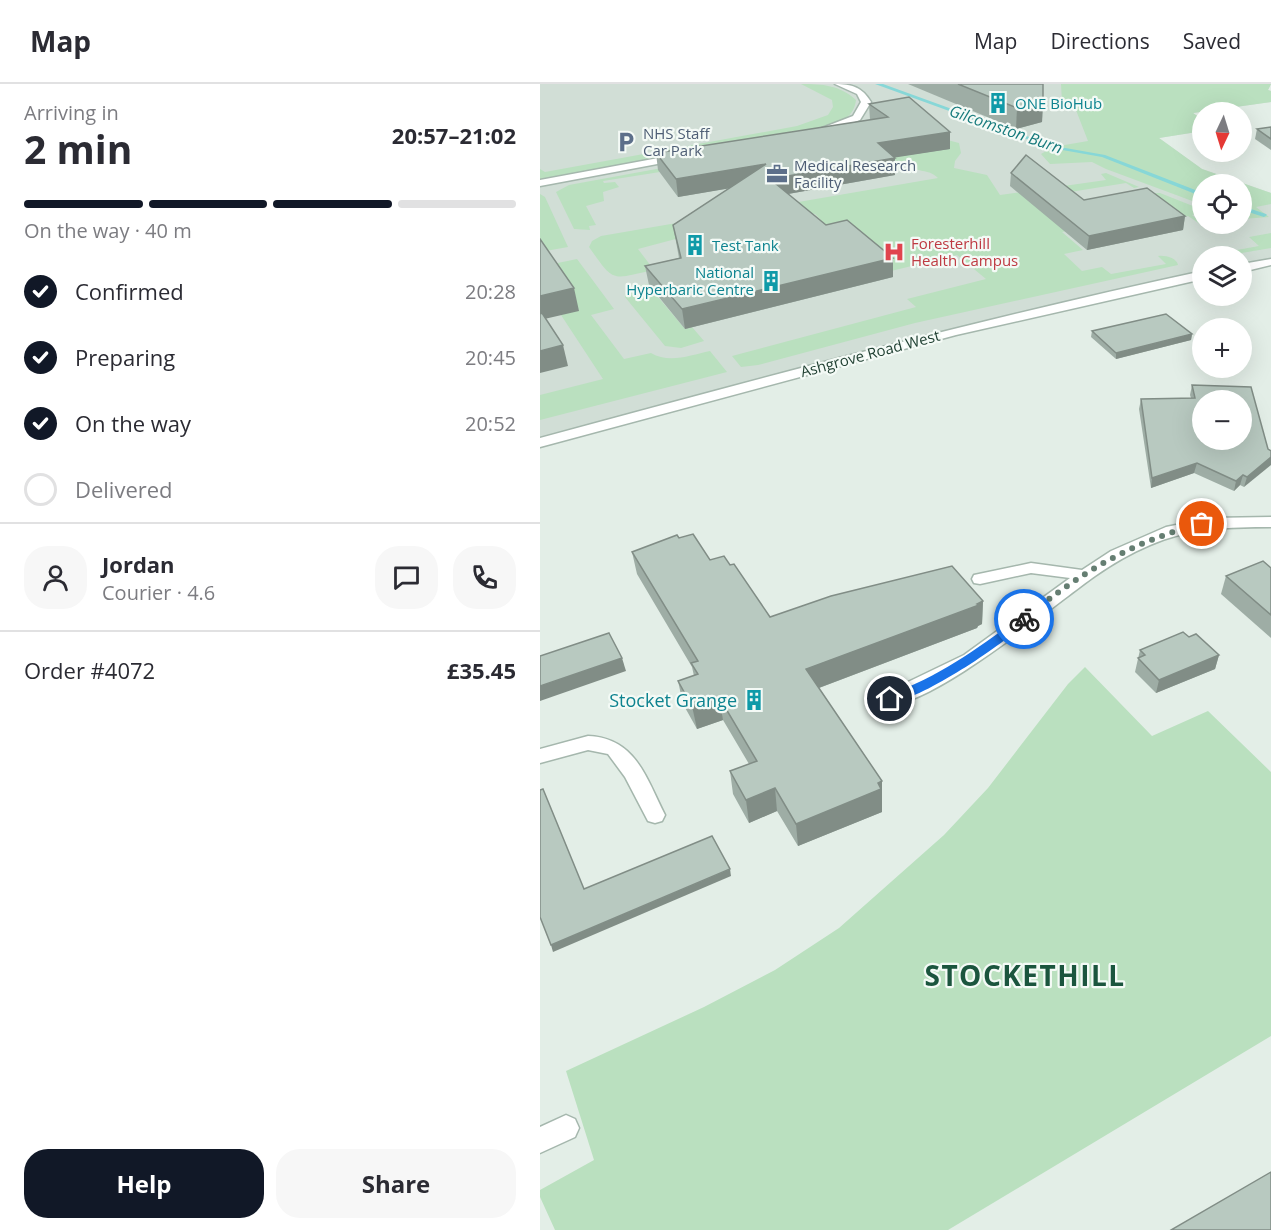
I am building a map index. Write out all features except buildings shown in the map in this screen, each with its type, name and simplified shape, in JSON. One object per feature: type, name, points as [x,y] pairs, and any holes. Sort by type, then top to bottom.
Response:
[{"type":"street","points":[[812,132],[844,125],[861,115],[866,108],[866,102],[860,92],[839,84]]},
{"type":"street","points":[[540,183],[690,155]]},
{"type":"street","points":[[1252,266],[1271,262]]},
{"type":"street","name":"Ashgrove Road West","points":[[540,443],[859,355],[1104,296],[1192,277]]},
{"type":"street","points":[[890,699],[930,683],[966,663],[1082,575],[1139,543],[1178,530],[1213,523],[1271,522]]},
{"type":"street","points":[[980,579],[1029,566],[1053,568],[1082,575]]},
{"type":"street","points":[[540,756],[584,741],[600,742],[615,747],[625,759],[655,815]]},
{"type":"street","points":[[540,1140],[566,1128]]},
{"type":"shaded area","name":"Foresterhill Health Campus","points":[[540,84],[1271,84],[1268,90],[1271,91],[1271,102],[1252,105],[1252,102],[1192,102],[1192,133],[1159,138],[1202,169],[1216,174],[1192,174],[1192,234],[1252,234],[1252,186],[1271,193],[1271,262],[1252,266],[1252,246],[1192,246],[1192,277],[1104,296],[540,443]]},
{"type":"green space","points":[[801,84],[823,85],[844,91],[856,100],[853,111],[842,120],[828,126],[540,179],[540,169],[545,172],[797,126],[828,115],[833,107],[832,100]]},
{"type":"green space","points":[[1061,84],[1271,84],[1268,90],[1271,91],[1271,102],[1252,105],[1252,102],[1192,102],[1192,133],[1159,138],[1202,169],[1216,174],[1192,174],[1192,201],[1092,162],[1050,164],[1041,154],[1053,147],[1088,141],[1074,105],[1062,102]]},
{"type":"green space","points":[[936,137],[959,143],[961,153],[955,161],[954,168],[987,175],[1000,195],[1106,180],[1101,174],[1106,173],[1139,187],[1134,188],[1126,183],[1027,199],[1059,226],[1152,193],[1160,193],[1192,206],[1192,219],[1188,216],[1132,226],[1124,220],[1062,232],[1083,250],[1064,254],[1082,271],[1102,267],[1111,274],[1166,264],[1158,256],[1173,259],[1178,265],[915,323],[758,365],[741,367],[732,356],[916,307],[907,299],[986,279],[957,255],[887,272],[822,227],[821,220],[815,214],[802,213],[687,236],[638,249],[654,270],[629,275],[615,276],[610,273],[589,247],[592,241],[601,236],[938,178],[910,166],[905,161],[884,165],[660,172],[603,181],[604,183],[615,182],[619,187],[603,192],[604,201],[586,206],[596,225],[589,226],[590,230],[574,229],[556,192],[569,185],[722,157]]},
{"type":"green space","points":[[1252,186],[1271,193],[1271,204],[1256,207],[1269,217],[1252,218]]},
{"type":"green space","points":[[540,194],[545,197],[568,247],[540,252]]},
{"type":"green space","points":[[1271,233],[1271,248],[1252,251],[1252,247],[1259,246],[1249,237]]},
{"type":"green space","points":[[577,259],[614,309],[591,315],[624,359],[651,353],[665,358],[680,358],[710,351],[727,372],[540,420],[540,395],[603,379],[561,315],[579,310],[548,265]]},
{"type":"green space","points":[[647,284],[685,329],[692,327],[704,341],[681,348],[665,346],[625,297],[627,289]]},
{"type":"green space","points":[[1085,667],[1152,736],[1208,711],[1271,772],[1271,1036],[948,1230],[555,1230],[540,1197],[540,1190],[594,1160],[566,1071],[704,1007],[775,970],[839,928],[944,835],[988,788],[1068,684]]},
{"type":"waterway","name":"Gilcomston Burn","points":[[878,84],[1053,147],[1103,156],[1192,191]]},
{"type":"waterway","name":"Gilcomston Burn","points":[[1252,211],[1264,215]]},
{"type":"way so far","points":[[1024,619],[1104,561],[1139,543],[1202,524]]},
{"type":"place","name":"ONE BioHub","points":[[998,103]]},
{"type":"place","name":"NHS Staff Car Park","points":[[626,142]]},
{"type":"place","name":"Medical Research Facility","points":[[777,174]]},
{"type":"place","name":"Test Tank","points":[[695,245]]},
{"type":"place","name":"Foresterhill Health Campus","points":[[894,252]]},
{"type":"place","name":"National Hyperbaric Centre","points":[[771,281]]},
{"type":"place","name":"Stocket Grange","points":[[754,700]]},
{"type":"district","name":"STOCKETHILL","points":[[1025,975]]},
{"type":"route","points":[[890,699],[930,683],[966,663],[1024,619]]}]
